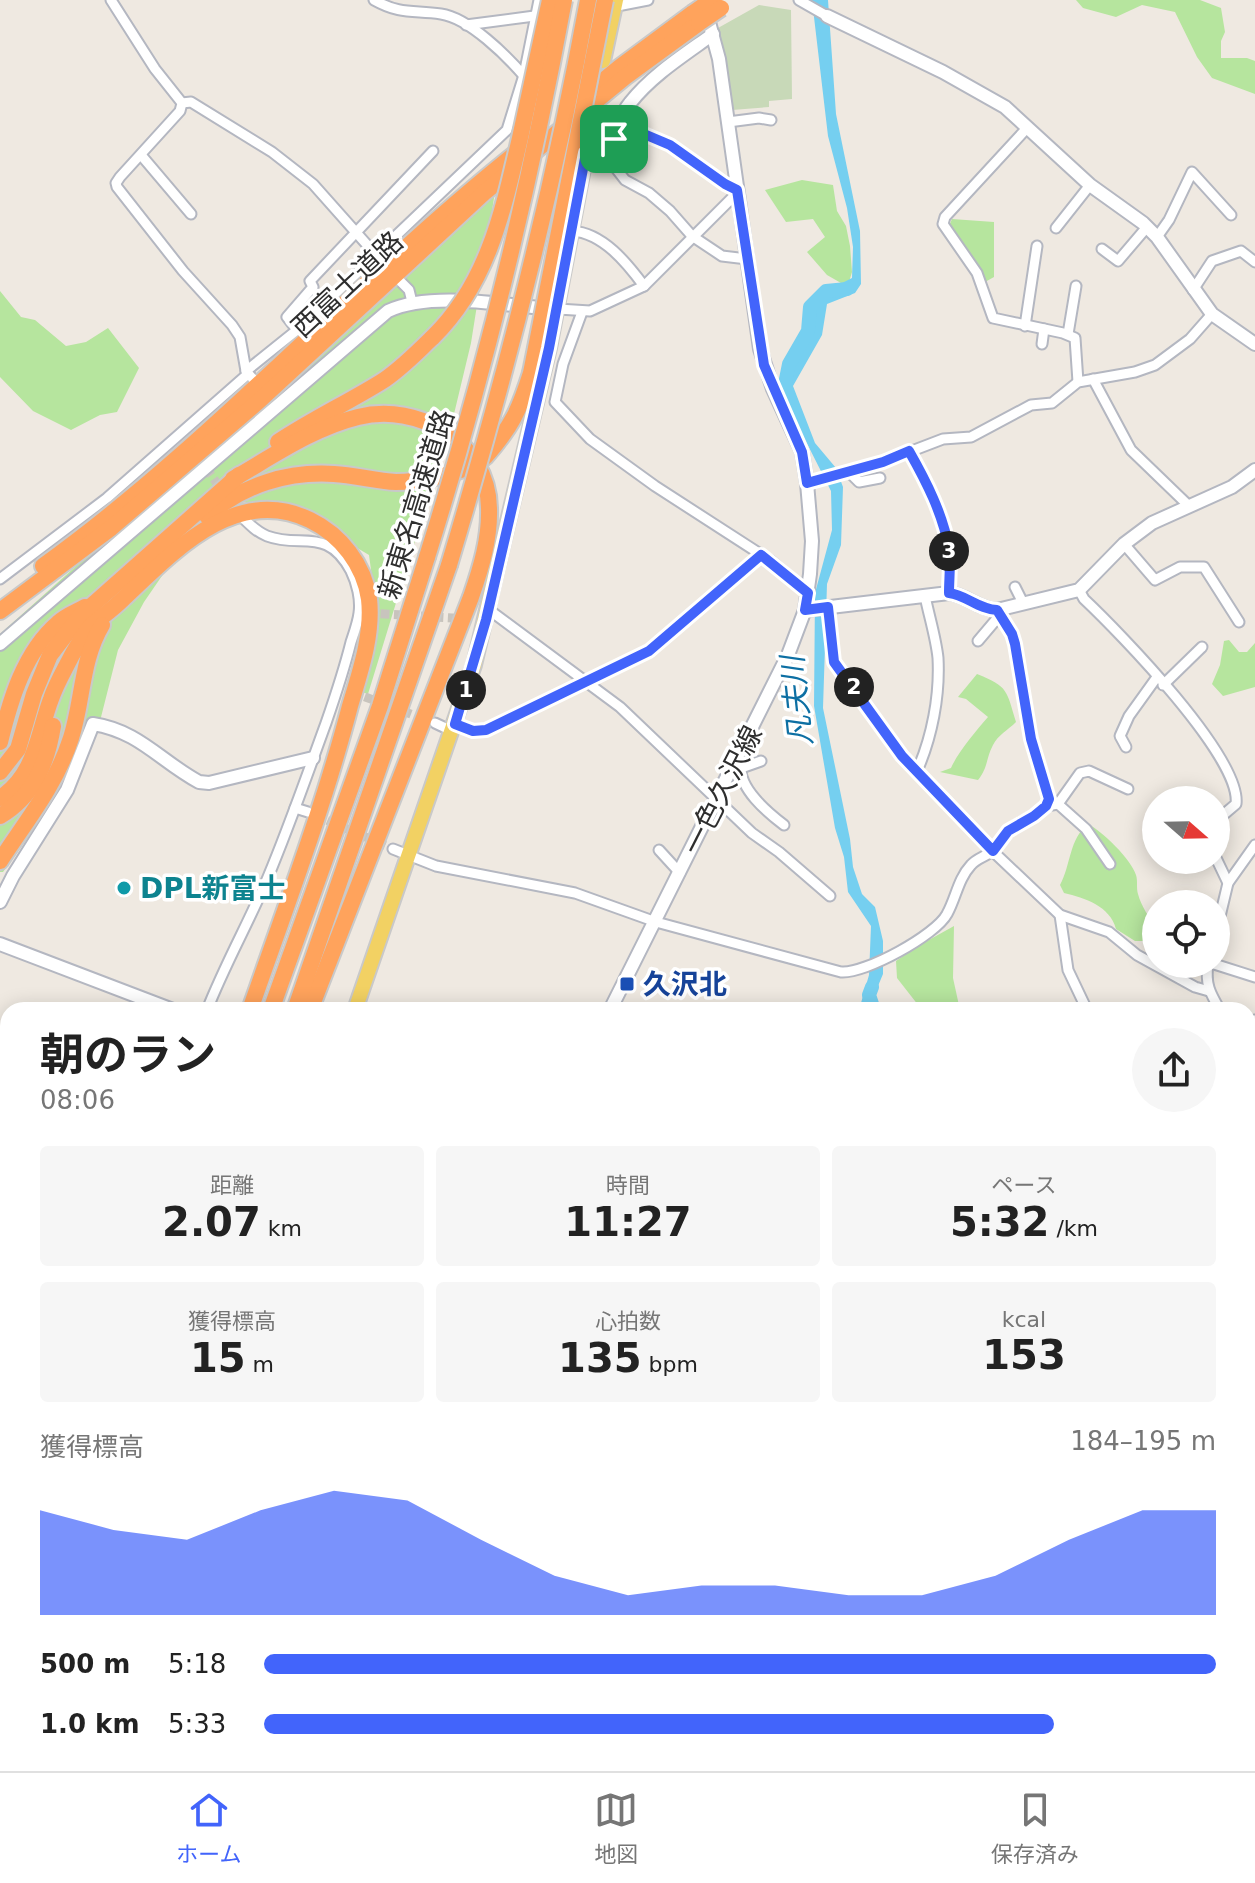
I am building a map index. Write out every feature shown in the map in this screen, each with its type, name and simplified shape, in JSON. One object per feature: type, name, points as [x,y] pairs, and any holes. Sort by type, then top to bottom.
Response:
[{"type":"highway","points":[[0,742],[18,684],[41,643],[60,621],[94,603],[269,448],[393,373],[452,319],[465,301],[487,257],[511,175],[550,0]]},
{"type":"highway","name":"新東名高速道路","points":[[274,1002],[380,706],[489,347],[523,207],[564,0]]},
{"type":"highway","name":"新東名高速道路","points":[[298,1002],[449,565],[486,443],[551,188],[588,0]]},
{"type":"highway","points":[[485,457],[507,432],[518,412],[531,373],[612,2]]},
{"type":"highway","name":"西富士道路","points":[[0,597],[108,515],[186,450],[479,182],[620,67],[698,12],[722,3]]},
{"type":"highway","name":"西富士道路","points":[[0,611],[72,558],[238,420],[485,192],[625,77],[698,12]]},
{"type":"highway","points":[[233,479],[334,425],[370,415],[399,414],[437,425],[468,450],[480,470],[489,506],[483,561],[471,597],[313,1002]]},
{"type":"highway","points":[[0,772],[18,749],[34,694],[50,655],[112,610],[210,513],[255,486],[306,473],[395,482],[425,480],[469,467]]},
{"type":"highway","points":[[181,544],[219,522],[244,512],[262,509],[288,511],[320,524],[344,545],[362,575],[369,599],[365,654],[343,732],[253,1002]]},
{"type":"highway","points":[[0,623],[72,558]]},
{"type":"highway","points":[[0,789],[16,773],[24,759],[44,697],[94,603]]},
{"type":"highway","points":[[0,861],[48,793],[62,763],[72,734],[94,639],[112,610]]},
{"type":"highway","points":[[0,798],[22,778],[31,763],[51,698],[76,635]]},
{"type":"highway","points":[[0,816],[22,801],[40,773],[76,635]]},
{"type":"main road","points":[[603,61],[612,2]]},
{"type":"main road","points":[[358,1002],[454,727],[558,309],[593,116]]},
{"type":"street","points":[[111,0],[155,69],[182,103]]},
{"type":"street","points":[[374,0],[402,12],[443,14],[466,25],[505,54],[554,112]]},
{"type":"street","points":[[0,579],[107,498],[249,375],[378,258],[507,130],[524,75],[539,0]]},
{"type":"street","points":[[466,25],[612,2],[648,0]]},
{"type":"street","points":[[799,0],[968,85],[1005,107],[1090,185],[1152,232],[1212,314],[1254,341]]},
{"type":"street","name":"一色久沢線","points":[[614,1002],[716,799],[738,764],[809,610],[812,541],[802,452],[764,365],[713,34],[698,12]]},
{"type":"street","points":[[604,153],[614,139],[618,123],[630,102],[647,83],[713,34]]},
{"type":"street","points":[[182,103],[191,102],[272,152],[313,184],[378,258]]},
{"type":"street","points":[[182,103],[180,111],[116,183],[183,271],[232,325],[240,337],[249,375]]},
{"type":"street","points":[[728,122],[759,118],[771,120]]},
{"type":"street","points":[[0,644],[276,403],[388,311],[412,302],[435,301],[582,312],[601,307],[644,286],[737,192],[670,145],[618,123]]},
{"type":"street","points":[[1028,127],[945,217],[943,224],[977,273],[993,318],[1068,334],[1078,342],[1078,382]]},
{"type":"street","points":[[570,130],[586,151],[604,153],[625,180],[649,193],[692,236],[722,256],[747,259]]},
{"type":"street","points":[[297,330],[287,317],[313,287],[310,281],[433,151]]},
{"type":"street","points":[[141,155],[191,214]]},
{"type":"street","points":[[1102,249],[1118,261],[1169,220],[1192,172],[1231,215]]},
{"type":"street","points":[[1056,228],[1090,185]]},
{"type":"street","points":[[572,231],[581,231],[620,255],[644,286]]},
{"type":"street","points":[[1025,326],[1037,246]]},
{"type":"street","points":[[1193,290],[1212,261],[1241,251],[1255,262]]},
{"type":"street","points":[[401,282],[409,290],[412,302]]},
{"type":"street","points":[[1068,334],[1076,286]]},
{"type":"street","points":[[582,312],[563,364],[555,402],[590,439],[761,555],[808,593]]},
{"type":"street","points":[[807,483],[883,462],[943,439],[971,437],[1031,405],[1052,403],[1078,382],[1135,372],[1155,365],[1190,339],[1212,314]]},
{"type":"street","points":[[1042,344],[1044,329]]},
{"type":"street","points":[[1093,379],[1131,450],[1189,506]]},
{"type":"street","points":[[909,451],[928,486],[950,552],[949,593]]},
{"type":"street","points":[[809,610],[949,593],[998,612],[1079,590],[1124,544],[1152,523],[1232,487],[1255,470]]},
{"type":"street","points":[[846,472],[859,482],[880,478]]},
{"type":"street","points":[[210,1002],[267,878],[313,758],[344,688],[362,613],[351,571],[332,549],[313,539],[267,536],[243,518]]},
{"type":"street","points":[[1124,544],[1155,580],[1180,567],[1204,567],[1239,622]]},
{"type":"street","points":[[435,723],[481,731],[659,643],[761,555]]},
{"type":"street","points":[[1015,587],[1023,603]]},
{"type":"street","points":[[1079,590],[1084,599],[1126,639],[1219,752],[1237,793],[1236,804],[1230,809]]},
{"type":"street","points":[[917,771],[930,740],[937,681],[938,657],[925,596]]},
{"type":"street","points":[[828,607],[834,662],[902,756],[993,851],[1060,915],[1109,932],[1137,955],[1195,987],[1209,991]]},
{"type":"street","points":[[978,641],[998,612]]},
{"type":"street","points":[[943,920],[962,876],[979,857],[993,851],[1008,831],[1046,806],[1049,799],[1034,753],[1015,644],[998,612]]},
{"type":"street","points":[[482,616],[620,707],[752,833],[830,896]]},
{"type":"street","points":[[1126,747],[1120,736],[1129,716],[1160,681],[1202,647]]},
{"type":"street","points":[[0,902],[67,790],[93,724],[130,734],[199,782],[209,783],[313,758]]},
{"type":"street","points":[[738,764],[744,767],[761,761]]},
{"type":"street","points":[[738,764],[754,797],[784,825]]},
{"type":"street","points":[[1046,806],[1058,804],[1080,773],[1089,771],[1128,789]]},
{"type":"street","points":[[1058,804],[1086,829],[1110,864]]},
{"type":"street","points":[[295,808],[308,812]]},
{"type":"street","points":[[1226,890],[1255,845]]},
{"type":"street","points":[[393,849],[461,871],[575,893],[656,922],[841,972],[852,973],[883,962],[943,920],[959,919]]},
{"type":"street","points":[[659,850],[680,873]]},
{"type":"street","points":[[1224,874],[1228,883]]},
{"type":"street","points":[[1060,915],[1068,970],[1083,1002]]},
{"type":"street","points":[[0,944],[152,1002]]},
{"type":"street","points":[[1230,970],[1255,977]]},
{"type":"street","points":[[1207,978],[1215,1002]]},
{"type":"green space","points":[[1076,0],[1200,0],[1221,8],[1225,32],[1221,41],[1221,58],[1255,61],[1255,94],[1212,78],[1197,57],[1175,12],[1142,5],[1116,17],[1083,8]]},
{"type":"green space","points":[[759,5],[791,10],[792,99],[769,101],[769,107],[732,110],[718,28]]},
{"type":"green space","points":[[802,180],[833,185],[837,211],[846,226],[850,246],[852,272],[849,282],[841,283],[827,275],[807,252],[825,237],[813,219],[786,222],[765,190]]},
{"type":"green space","points":[[495,192],[471,343],[454,414],[368,694],[358,691],[375,643],[374,592],[369,555],[290,508],[233,501],[177,554],[144,602],[118,650],[99,725],[69,781],[0,872],[0,634]]},
{"type":"green space","points":[[952,219],[994,222],[994,277],[985,282],[949,226]]},
{"type":"green space","points":[[0,291],[21,317],[35,320],[66,346],[86,342],[108,328],[139,368],[117,412],[100,415],[71,430],[33,411],[0,377]]},
{"type":"green space","points":[[1229,640],[1239,652],[1247,652],[1255,643],[1255,687],[1223,696],[1212,684],[1220,665],[1224,641]]},
{"type":"green space","points":[[977,674],[1001,686],[1016,722],[995,741],[978,780],[940,772],[951,768],[988,717],[966,699],[958,697]]},
{"type":"green space","points":[[1088,824],[1101,833],[1133,869],[1142,905],[1142,941],[1135,941],[1116,929],[1102,909],[1064,893],[1060,885],[1082,830]]},
{"type":"green space","points":[[954,926],[953,978],[958,1002],[916,1002],[897,978],[896,961]]},
{"type":"water","points":[[812,0],[828,0],[836,114],[860,231],[861,284],[855,293],[827,304],[822,335],[793,386],[815,443],[836,468],[843,487],[841,545],[827,584],[823,708],[853,867],[862,894],[875,907],[883,941],[883,974],[871,1002],[861,1002],[869,975],[871,926],[848,892],[814,706],[815,593],[832,530],[831,491],[783,396],[781,385],[810,333],[810,307],[834,287],[852,278],[853,247],[847,208],[828,136]]},
{"type":"waterway","name":"凡夫川","points":[[785,384],[789,364],[808,331],[810,307],[826,291],[847,289]]},
{"type":"waterway","name":"凡夫川","points":[[871,1002],[869,995],[872,987]]},
{"type":"tunnel","points":[[206,468],[224,493]]},
{"type":"tunnel","points":[[367,613],[471,619]]},
{"type":"tunnel","points":[[352,692],[424,719]]},
{"type":"tunnel","points":[[315,815],[393,849]]},
{"type":"place","name":"DPL新富士","points":[[124,888]]},
{"type":"place","name":"久沢北","points":[[627,984]]},
{"type":"route","points":[[618,123],[670,145],[737,190],[764,365],[802,452],[807,483],[883,462],[909,451],[928,486],[950,552],[949,593],[986,609],[997,610],[1012,634],[1034,753],[1049,799],[1034,816],[1008,831],[993,851],[902,756],[834,662],[828,607],[805,610],[808,593],[761,555],[649,651],[486,730],[473,731],[455,724],[486,620],[558,309],[586,153],[604,153],[614,139],[618,123]]}]
